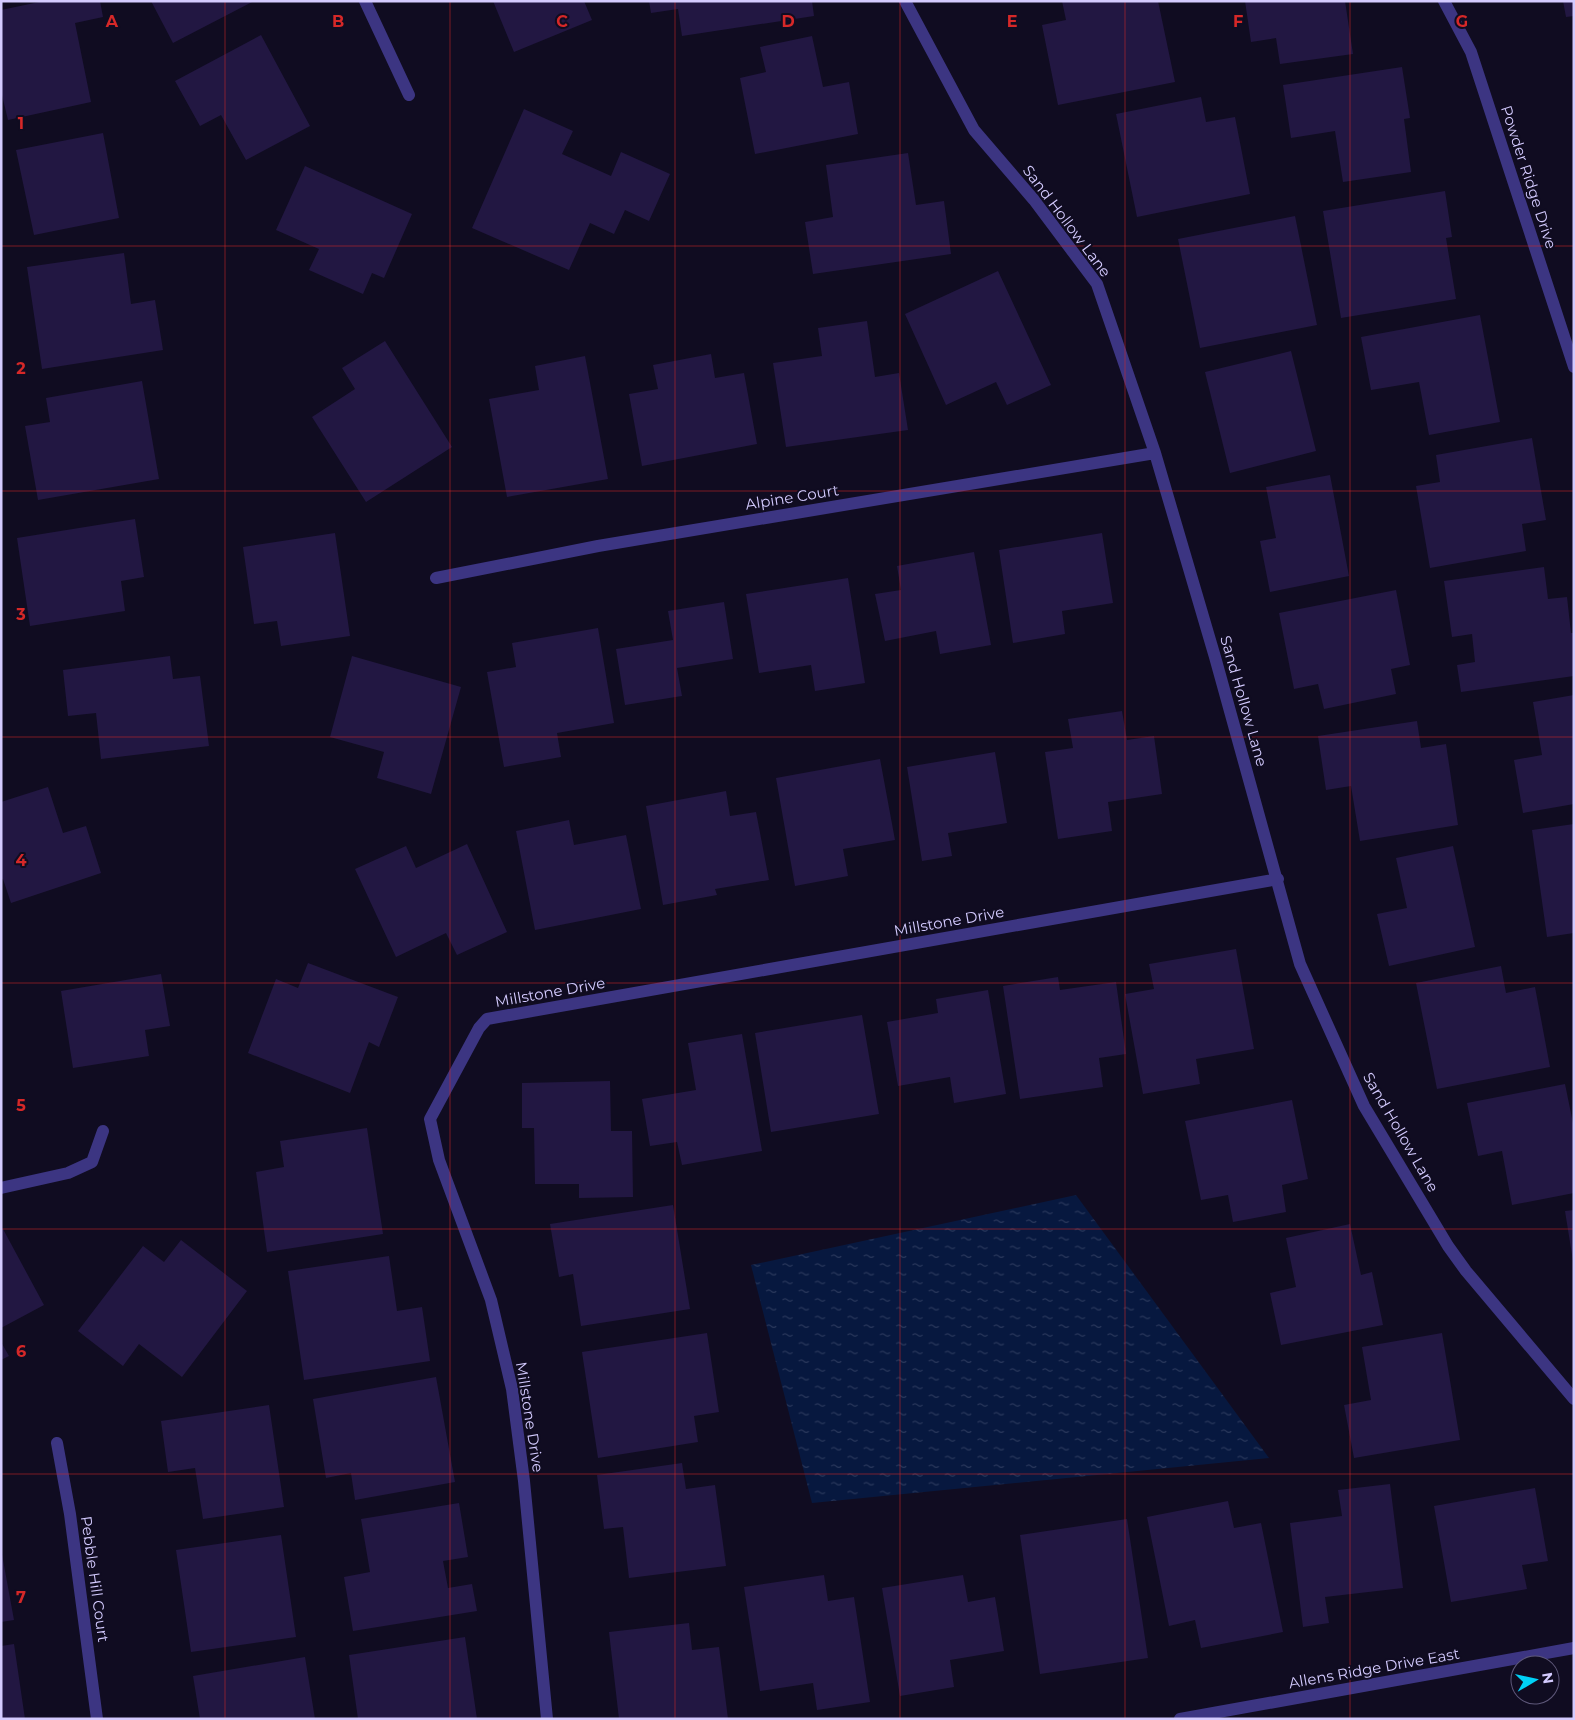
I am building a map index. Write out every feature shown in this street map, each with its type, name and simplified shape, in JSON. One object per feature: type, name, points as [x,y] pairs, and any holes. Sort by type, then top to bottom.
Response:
[{"type":"street","points":[[365,1],[409,95]]},
{"type":"street","name":"Sand Hollow Lane","points":[[905,1],[974,130],[1034,200],[1097,284],[1154,453],[1278,879],[1300,964],[1364,1106],[1453,1252],[1574,1399]]},
{"type":"street","name":"Powder Ridge Drive","points":[[1444,1],[1471,52],[1574,368]]},
{"type":"street","name":"Alpine Court","points":[[436,578],[598,546],[1154,453]]},
{"type":"street","name":"Millstone Drive","points":[[547,1719],[524,1481],[512,1389],[491,1300],[440,1160],[430,1119],[479,1028],[487,1020],[1278,879]]},
{"type":"street","points":[[1,1188],[68,1173],[92,1162],[103,1131]]},
{"type":"street","name":"Pebble Hill Court","points":[[57,1443],[70,1514],[97,1719]]},
{"type":"street","name":"Allens Ridge Drive East","points":[[1180,1719],[1574,1648]]},
{"type":"water","points":[[1076,1195],[1269,1458],[812,1503],[751,1265]]},
{"type":"building","points":[[44,1],[100,1],[103,17],[75,23],[91,102],[8,120],[1,91],[1,10]]},
{"type":"building","points":[[151,1],[254,1],[173,43]]},
{"type":"building","points":[[493,1],[584,1],[592,20],[514,52]]},
{"type":"building","points":[[649,1],[812,1],[814,16],[682,36],[678,9],[651,13]]},
{"type":"building","points":[[1062,1],[1158,1],[1175,82],[1058,105],[1042,25],[1066,20]]},
{"type":"building","points":[[1245,1],[1345,1],[1353,54],[1280,64],[1276,38],[1251,42]]},
{"type":"building","points":[[1563,1],[1574,1],[1574,16],[1566,17]]},
{"type":"building","points":[[261,35],[310,126],[246,160],[221,115],[200,126],[175,81]]},
{"type":"building","points":[[812,36],[823,87],[849,82],[858,134],[755,154],[740,78],[766,72],[760,47]]},
{"type":"building","points":[[1402,67],[1410,118],[1404,119],[1411,172],[1343,182],[1335,131],[1291,138],[1283,85]]},
{"type":"building","points":[[1201,97],[1206,122],[1235,117],[1250,194],[1137,217],[1116,114]]},
{"type":"building","points":[[524,109],[573,131],[562,154],[611,176],[621,152],[670,174],[649,221],[625,210],[614,234],[590,223],[569,270],[472,228]]},
{"type":"building","points":[[103,133],[119,218],[34,235],[16,150]]},
{"type":"building","points":[[908,153],[916,205],[944,201],[951,254],[813,274],[805,222],[833,217],[826,165]]},
{"type":"building","points":[[305,166],[412,214],[384,278],[372,273],[363,294],[309,270],[319,249],[276,230]]},
{"type":"building","points":[[1445,191],[1452,237],[1446,238],[1456,299],[1341,318],[1323,211]]},
{"type":"building","points":[[1295,216],[1317,325],[1200,348],[1178,239]]},
{"type":"building","points":[[124,253],[131,304],[155,300],[163,350],[42,369],[27,267]]},
{"type":"building","points":[[998,271],[1051,385],[1007,405],[996,382],[946,405],[905,314]]},
{"type":"building","points":[[1480,315],[1500,422],[1429,435],[1419,382],[1371,390],[1361,337]]},
{"type":"building","points":[[867,321],[875,377],[899,373],[908,430],[786,447],[773,363],[822,356],[818,328]]},
{"type":"building","points":[[385,341],[452,447],[366,502],[312,417],[355,389],[342,368]]},
{"type":"building","points":[[1291,351],[1316,451],[1230,473],[1205,372]]},
{"type":"building","points":[[711,354],[715,378],[744,373],[757,444],[642,466],[629,394],[658,389],[653,365]]},
{"type":"building","points":[[585,356],[608,479],[507,497],[489,399],[539,390],[535,366]]},
{"type":"building","points":[[142,381],[159,479],[38,500],[25,426],[50,422],[46,398]]},
{"type":"building","points":[[1532,438],[1546,520],[1522,524],[1526,551],[1430,568],[1416,486],[1440,482],[1436,455]]},
{"type":"building","points":[[1330,475],[1349,576],[1270,592],[1260,541],[1276,538],[1266,487]]},
{"type":"building","points":[[135,519],[144,577],[121,581],[125,611],[30,626],[17,538]]},
{"type":"building","points":[[335,533],[350,636],[281,646],[277,621],[254,624],[243,547]]},
{"type":"building","points":[[1102,533],[1113,603],[1062,611],[1065,634],[1013,643],[999,550]]},
{"type":"building","points":[[974,552],[991,645],[940,654],[936,631],[885,641],[875,594],[901,590],[897,566]]},
{"type":"building","points":[[1544,567],[1548,599],[1567,597],[1571,633],[1574,633],[1574,676],[1461,692],[1457,665],[1475,662],[1472,634],[1452,637],[1444,581]]},
{"type":"building","points":[[848,578],[865,683],[815,691],[811,665],[759,673],[746,594]]},
{"type":"building","points":[[1396,590],[1410,665],[1391,669],[1396,694],[1324,709],[1318,684],[1294,689],[1279,613]]},
{"type":"building","points":[[724,602],[733,659],[677,668],[682,696],[625,705],[616,649],[673,640],[668,611]]},
{"type":"building","points":[[598,628],[614,723],[557,733],[561,757],[504,767],[487,672],[516,667],[512,643]]},
{"type":"building","points":[[170,656],[173,679],[200,676],[209,746],[101,759],[96,713],[68,716],[63,670]]},
{"type":"building","points":[[352,656],[461,687],[431,794],[377,778],[384,752],[330,737]]},
{"type":"building","points":[[1574,695],[1574,804],[1523,813],[1514,760],[1542,755],[1533,702]]},
{"type":"building","points":[[1122,711],[1127,740],[1154,736],[1162,794],[1108,802],[1112,831],[1058,839],[1045,752],[1073,748],[1068,719]]},
{"type":"building","points":[[1417,721],[1421,748],[1446,744],[1458,825],[1360,841],[1351,786],[1326,790],[1318,736]]},
{"type":"building","points":[[995,752],[1007,823],[948,833],[952,856],[922,861],[907,767]]},
{"type":"building","points":[[880,759],[895,840],[843,849],[848,876],[795,886],[776,778]]},
{"type":"building","points":[[48,787],[63,833],[86,826],[101,873],[11,903],[3,879],[1,880],[1,802]]},
{"type":"building","points":[[726,791],[730,816],[756,812],[769,880],[715,889],[717,895],[663,905],[646,806]]},
{"type":"building","points":[[569,820],[574,845],[626,835],[641,909],[535,930],[516,831]]},
{"type":"building","points":[[1574,824],[1574,933],[1547,937],[1532,830]]},
{"type":"building","points":[[467,844],[507,932],[457,955],[446,933],[396,957],[355,869],[406,846],[416,868]]},
{"type":"building","points":[[1453,846],[1475,947],[1389,966],[1377,914],[1407,908],[1396,858]]},
{"type":"building","points":[[1236,949],[1254,1049],[1196,1059],[1200,1084],[1143,1094],[1125,994],[1154,989],[1149,964]]},
{"type":"building","points":[[308,963],[398,997],[379,1047],[369,1042],[350,1093],[248,1053],[276,979],[298,988]]},
{"type":"building","points":[[1501,966],[1506,993],[1535,987],[1550,1067],[1437,1089],[1416,983]]},
{"type":"building","points":[[161,974],[170,1026],[145,1030],[149,1056],[73,1068],[61,991]]},
{"type":"building","points":[[1058,977],[1060,990],[1116,982],[1126,1054],[1099,1058],[1103,1087],[1020,1099],[1003,986]]},
{"type":"building","points":[[988,990],[1006,1094],[954,1103],[950,1077],[898,1086],[887,1022],[938,1013],[936,999]]},
{"type":"building","points":[[862,1015],[879,1114],[771,1132],[755,1033]]},
{"type":"building","points":[[742,1034],[762,1151],[682,1165],[677,1142],[650,1146],[642,1099],[696,1090],[688,1043]]},
{"type":"building","points":[[610,1081],[611,1131],[632,1131],[633,1197],[579,1198],[579,1184],[535,1184],[534,1128],[522,1128],[522,1083]]},
{"type":"building","points":[[1565,1084],[1574,1128],[1574,1193],[1512,1205],[1502,1151],[1478,1156],[1467,1103]]},
{"type":"building","points":[[1292,1100],[1308,1179],[1282,1185],[1286,1212],[1233,1222],[1228,1195],[1201,1200],[1185,1121]]},
{"type":"building","points":[[367,1128],[383,1234],[267,1252],[256,1172],[284,1167],[280,1141]]},
{"type":"building","points":[[673,1205],[690,1309],[581,1326],[573,1274],[559,1277],[550,1224]]},
{"type":"building","points":[[1574,1210],[1574,1261],[1573,1261],[1565,1211]]},
{"type":"building","points":[[1350,1224],[1361,1275],[1372,1272],[1383,1325],[1281,1345],[1270,1293],[1296,1287],[1286,1238]]},
{"type":"building","points":[[3,1229],[44,1305],[1,1328],[1,1230]]},
{"type":"building","points":[[181,1240],[247,1291],[182,1377],[139,1344],[123,1366],[78,1331],[143,1246],[164,1262]]},
{"type":"building","points":[[389,1256],[397,1311],[422,1307],[430,1361],[304,1380],[288,1271]]},
{"type":"building","points":[[707,1333],[719,1412],[694,1416],[698,1442],[598,1458],[582,1352]]},
{"type":"building","points":[[1442,1333],[1460,1440],[1354,1458],[1344,1405],[1371,1400],[1362,1347]]},
{"type":"building","points":[[1,1342],[9,1356],[1,1360]]},
{"type":"building","points":[[436,1377],[455,1482],[355,1500],[351,1473],[326,1478],[313,1399]]},
{"type":"building","points":[[269,1405],[284,1507],[203,1519],[195,1468],[168,1472],[161,1421]]},
{"type":"building","points":[[682,1463],[686,1489],[715,1485],[726,1566],[629,1578],[623,1527],[604,1529],[597,1475]]},
{"type":"building","points":[[1390,1484],[1403,1588],[1325,1597],[1329,1623],[1303,1627],[1290,1523],[1342,1516],[1338,1490]]},
{"type":"building","points":[[1535,1488],[1548,1561],[1522,1565],[1527,1589],[1451,1602],[1434,1506]]},
{"type":"building","points":[[1228,1501],[1234,1528],[1261,1523],[1283,1632],[1201,1648],[1195,1620],[1169,1626],[1147,1517]]},
{"type":"building","points":[[459,1503],[468,1557],[443,1561],[448,1588],[472,1584],[477,1611],[353,1631],[344,1577],[370,1572],[361,1519]]},
{"type":"building","points":[[1127,1519],[1148,1658],[1040,1674],[1020,1535]]},
{"type":"building","points":[[281,1535],[296,1637],[191,1652],[176,1550]]},
{"type":"building","points":[[1,1549],[14,1620],[1,1622]]},
{"type":"building","points":[[824,1575],[828,1601],[854,1597],[870,1702],[817,1710],[813,1683],[760,1691],[744,1587]]},
{"type":"building","points":[[963,1575],[968,1602],[995,1597],[1004,1651],[950,1660],[954,1687],[900,1696],[882,1588]]},
{"type":"building","points":[[689,1623],[692,1650],[719,1647],[728,1719],[619,1719],[609,1632]]},
{"type":"building","points":[[465,1637],[477,1719],[358,1719],[349,1655]]},
{"type":"building","points":[[14,1644],[25,1719],[1,1719],[1,1646]]},
{"type":"building","points":[[305,1657],[315,1719],[200,1719],[193,1676]]}]
